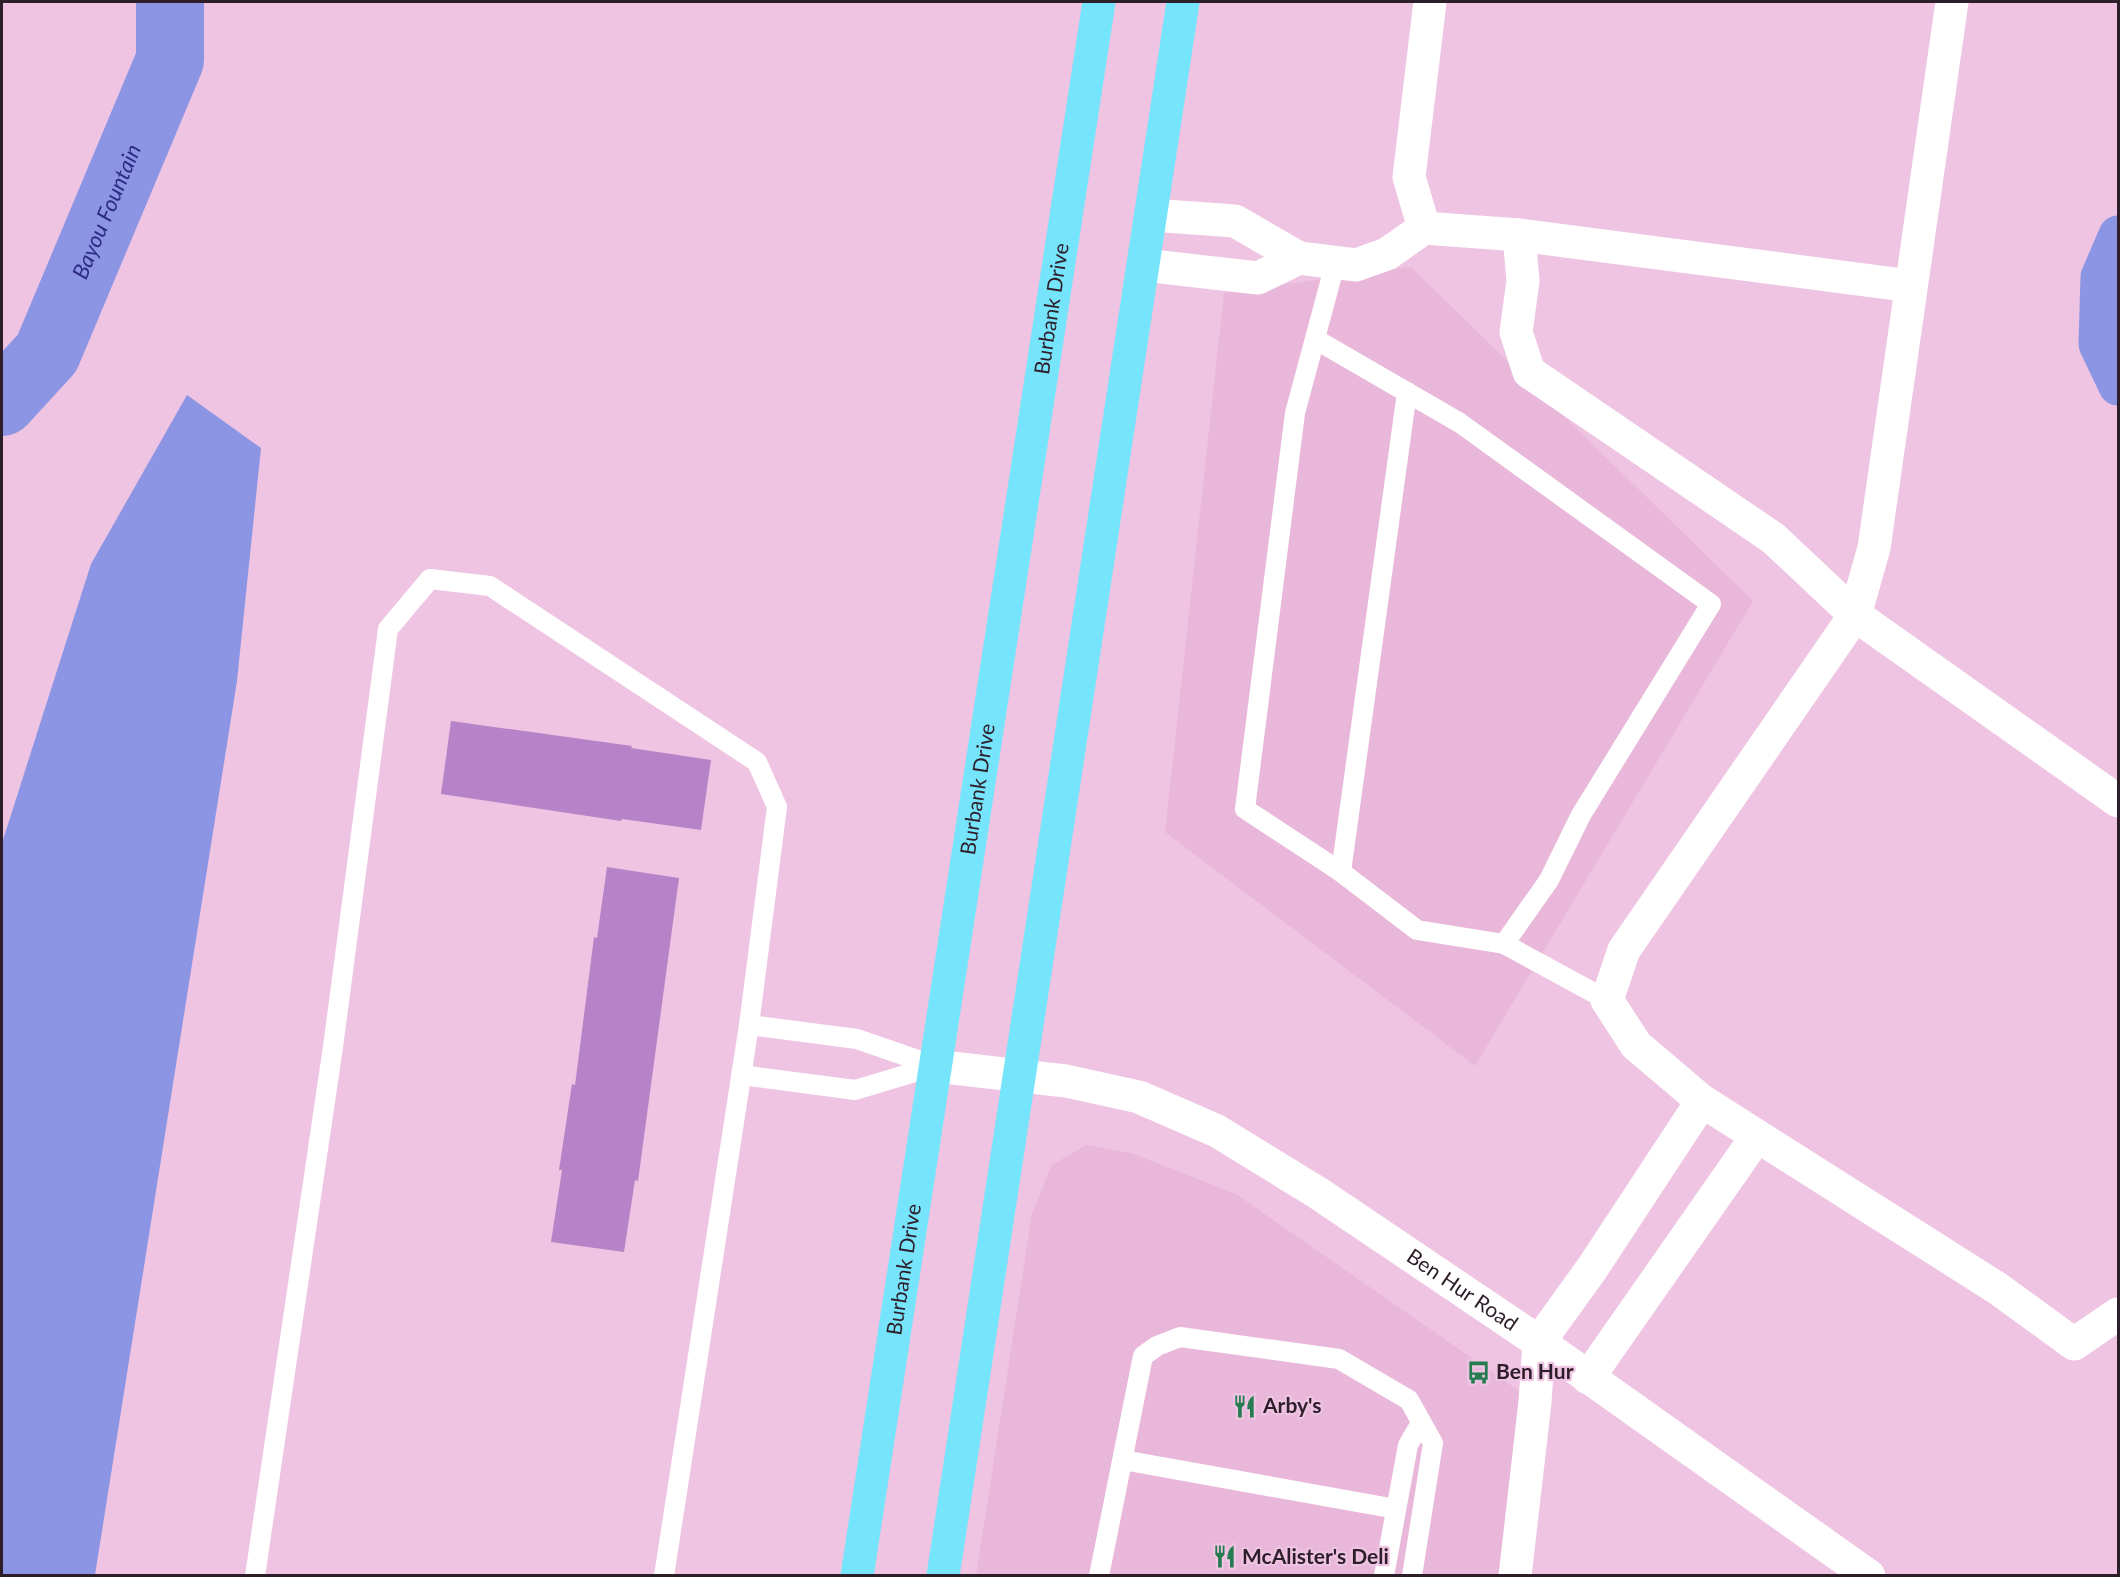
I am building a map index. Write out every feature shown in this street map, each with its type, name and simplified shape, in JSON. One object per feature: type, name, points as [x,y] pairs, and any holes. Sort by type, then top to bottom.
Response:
[{"type":"main road","name":"Burbank Drive","points":[[857,1575],[1099,2]]},
{"type":"main road","points":[[943,1575],[1183,2]]},
{"type":"street","points":[[1424,228],[1409,177],[1430,2]]},
{"type":"street","points":[[1952,2],[1874,548],[1855,615],[1624,950],[1607,1000],[1636,1045],[1702,1101],[1997,1288],[2074,1344],[2118,1314]]},
{"type":"street","points":[[1151,215],[1235,221],[1299,258],[1335,264],[1356,265],[1387,254],[1424,228],[1519,235],[1911,286]]},
{"type":"street","points":[[1519,235],[1523,281],[1516,332],[1529,372],[1773,538],[1855,615],[2118,801]]},
{"type":"street","points":[[1144,265],[1258,278],[1299,258]]},
{"type":"street","name":"Ben Hur Road","points":[[934,1066],[1020,1075],[1139,1096],[1217,1131],[1318,1193],[1539,1342],[1869,1575]]},
{"type":"street","points":[[1515,1575],[1535,1402],[1539,1342],[1593,1267],[1702,1101]]},
{"type":"street","points":[[1588,1378],[1757,1136]]},
{"type":"lane","points":[[1335,264],[1294,413],[1245,809],[1341,872],[1417,930],[1504,944],[1607,1000]]},
{"type":"lane","points":[[1315,339],[1460,423],[1711,604],[1581,815],[1549,880],[1504,944]]},
{"type":"lane","points":[[1341,872],[1407,392]]},
{"type":"lane","points":[[255,1575],[333,1047],[388,629],[430,579],[490,586],[757,762],[777,807],[749,1025],[664,1575]]},
{"type":"lane","points":[[749,1025],[857,1040],[934,1066]]},
{"type":"lane","points":[[741,1075],[855,1090],[934,1066]]},
{"type":"lane","points":[[1099,1575],[1143,1356],[1157,1346],[1180,1337],[1339,1359],[1409,1400],[1433,1443],[1412,1575]]},
{"type":"lane","points":[[1384,1575],[1408,1445],[1421,1423]]},
{"type":"lane","points":[[1123,1460],[1396,1509]]},
{"type":"shaded area","points":[[1411,267],[1753,601],[1475,1066],[1165,832],[1224,293]]},
{"type":"shaded area","points":[[1086,1145],[1131,1153],[1236,1194],[1535,1402],[1509,1575],[976,1576],[1032,1213],[1052,1165]]},
{"type":"water","points":[[187,395],[261,448],[237,681],[95,1575],[2,1575],[2,843],[91,564]]},
{"type":"building","points":[[451,721],[632,746],[631,748],[711,760],[701,830],[622,819],[621,821],[441,794]]},
{"type":"building","points":[[607,867],[679,878],[638,1181],[635,1180],[624,1252],[551,1242],[562,1170],[559,1170],[572,1084],[575,1085],[594,937],[597,938]]},
{"type":"waterway","name":"Bayou Fountain","points":[[2,402],[47,353],[170,60],[170,2]]},
{"type":"waterway","points":[[2118,235],[2100,277],[2098,344],[2118,386]]},
{"type":"place","name":"Ben Hur","points":[[1478,1372]]},
{"type":"place","name":"Arby's","points":[[1245,1406]]},
{"type":"place","name":"McAlister's Deli","points":[[1224,1557]]}]
